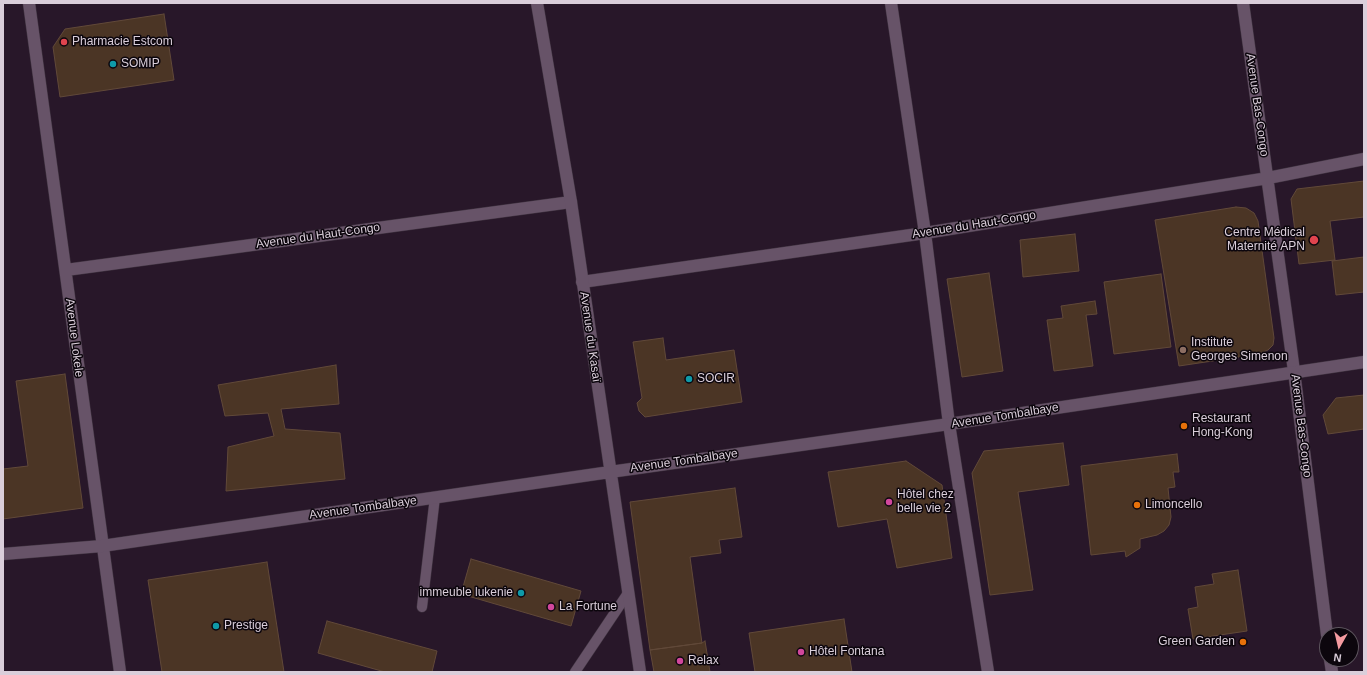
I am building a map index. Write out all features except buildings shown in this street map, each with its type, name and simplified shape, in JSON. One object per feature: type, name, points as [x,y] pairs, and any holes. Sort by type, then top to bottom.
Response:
[{"type":"street","name":"Avenue Lokele","points":[[29,3],[120,672]]},
{"type":"street","name":"Avenue du Kasaï","points":[[537,3],[571,202],[640,672]]},
{"type":"street","points":[[891,3],[925,233],[949,424],[988,672]]},
{"type":"street","name":"Avenue Bas-Congo","points":[[1243,3],[1294,371],[1326,627]]},
{"type":"street","name":"Avenue du Haut-Congo","points":[[582,282],[925,233],[1268,178],[1364,160]]},
{"type":"street","name":"Avenue du Haut-Congo","points":[[66,270],[571,202]]},
{"type":"street","name":"Avenue Tombalbaye","points":[[3,554],[102,546],[949,424],[1294,371],[1364,362]]},
{"type":"lane","points":[[422,606],[436,497]]},
{"type":"lane","points":[[575,672],[628,593]]},
{"type":"place","name":"Pharmacie Estcom","points":[[64,42]]},
{"type":"place","name":"SOMIP","points":[[113,64]]},
{"type":"place","name":"Centre Médical Maternité APN","points":[[1314,240]]},
{"type":"place","name":"Institute Georges Simenon","points":[[1183,350]]},
{"type":"place","name":"SOCIR","points":[[689,379]]},
{"type":"place","name":"Restaurant Hong-Kong","points":[[1184,426]]},
{"type":"place","name":"Hôtel chez belle vie 2","points":[[889,502]]},
{"type":"place","name":"Limoncello","points":[[1137,505]]},
{"type":"place","name":"immeuble lukenie","points":[[521,593]]},
{"type":"place","name":"La Fortune","points":[[551,607]]},
{"type":"place","name":"Prestige","points":[[216,626]]},
{"type":"place","name":"Green Garden","points":[[1243,642]]},
{"type":"place","name":"Hôtel Fontana","points":[[801,652]]},
{"type":"place","name":"Relax","points":[[680,661]]}]
